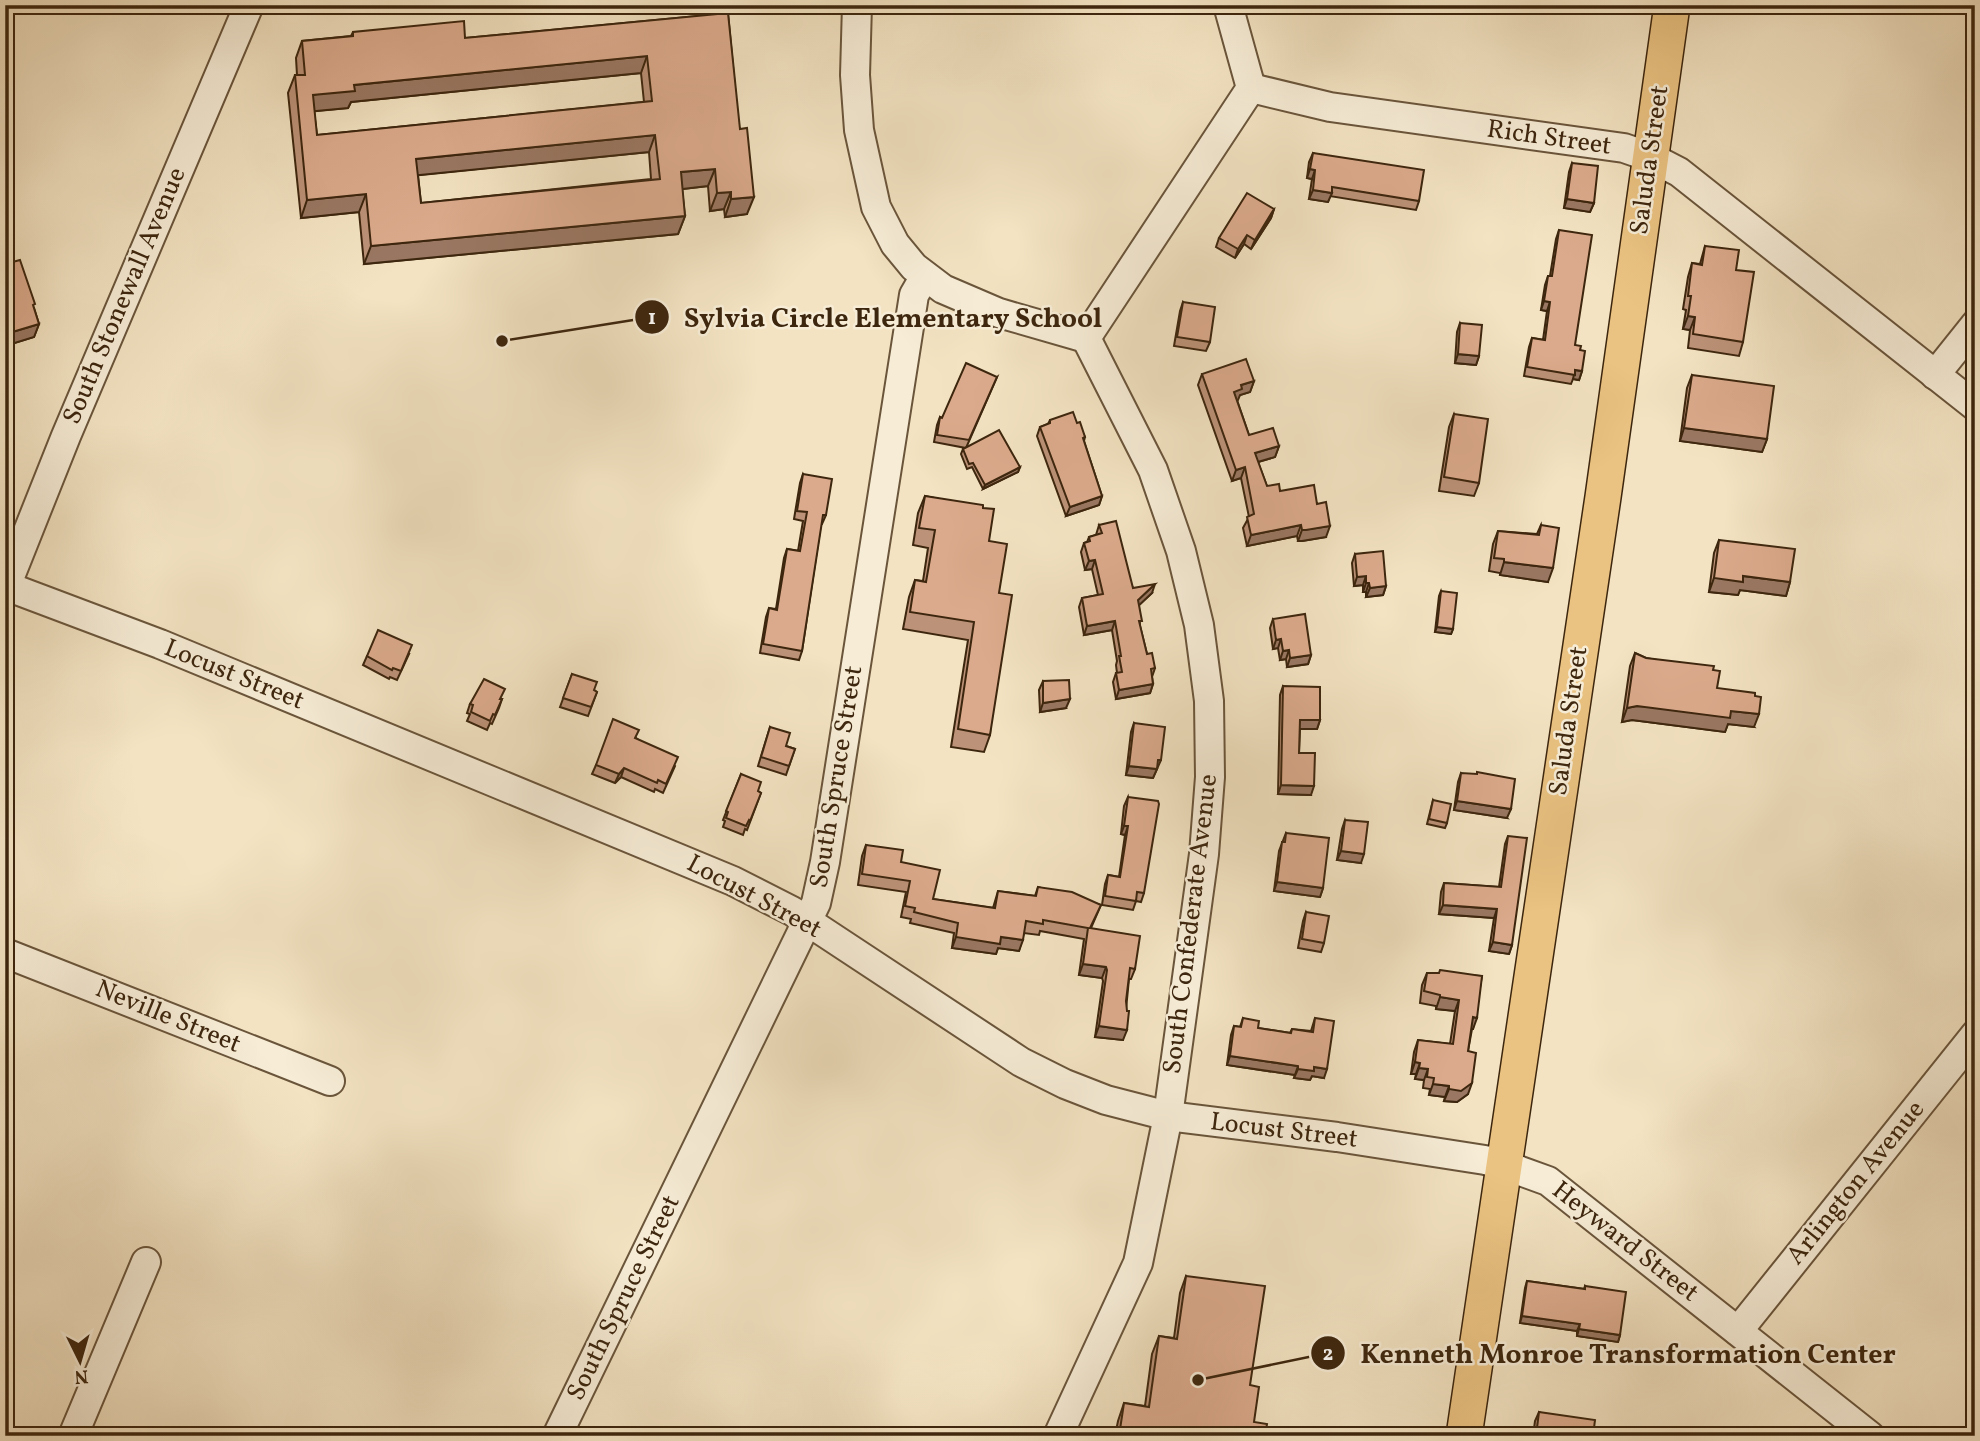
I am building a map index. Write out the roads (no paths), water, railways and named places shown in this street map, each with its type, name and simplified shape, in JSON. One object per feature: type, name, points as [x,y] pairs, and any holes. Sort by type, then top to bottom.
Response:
[{"type":"main road","name":"Saluda Street","points":[[1464,1436],[1672,5]]},
{"type":"street","name":"South Stonewall Avenue","points":[[6,588],[71,424],[249,5]]},
{"type":"street","points":[[857,5],[855,75],[859,130],[876,207],[895,244],[914,267],[943,289],[999,313],[1086,338],[1251,88],[1228,5]]},
{"type":"street","name":"Rich Street","points":[[1251,88],[1330,107],[1624,148],[1650,157],[1679,172],[1975,406]]},
{"type":"street","name":"South Spruce Street","points":[[557,1436],[816,903],[825,862],[914,295],[925,276]]},
{"type":"street","points":[[1935,374],[1975,325]]},
{"type":"street","name":"South Confederate Avenue","points":[[1058,1436],[1138,1264],[1168,1116],[1204,854],[1210,777],[1209,701],[1199,625],[1181,551],[1153,470],[1086,338]]},
{"type":"street","name":"Locust Street","points":[[6,588],[160,644],[673,854],[744,887],[788,909],[1021,1062],[1065,1084],[1106,1100],[1168,1116],[1337,1137],[1504,1165]]},
{"type":"street","name":"Neville Street","points":[[5,953],[330,1081]]},
{"type":"street","name":"Arlington Avenue","points":[[1738,1331],[1975,1035]]},
{"type":"street","name":"Heyward Street","points":[[1504,1165],[1548,1181],[1870,1436]]},
{"type":"street","points":[[73,1436],[146,1262]]},
{"type":"place","name":"Sylvia Circle Elementary School","points":[[502,341]]},
{"type":"place","name":"Kenneth Monroe Transformation Center","points":[[1198,1380]]}]
